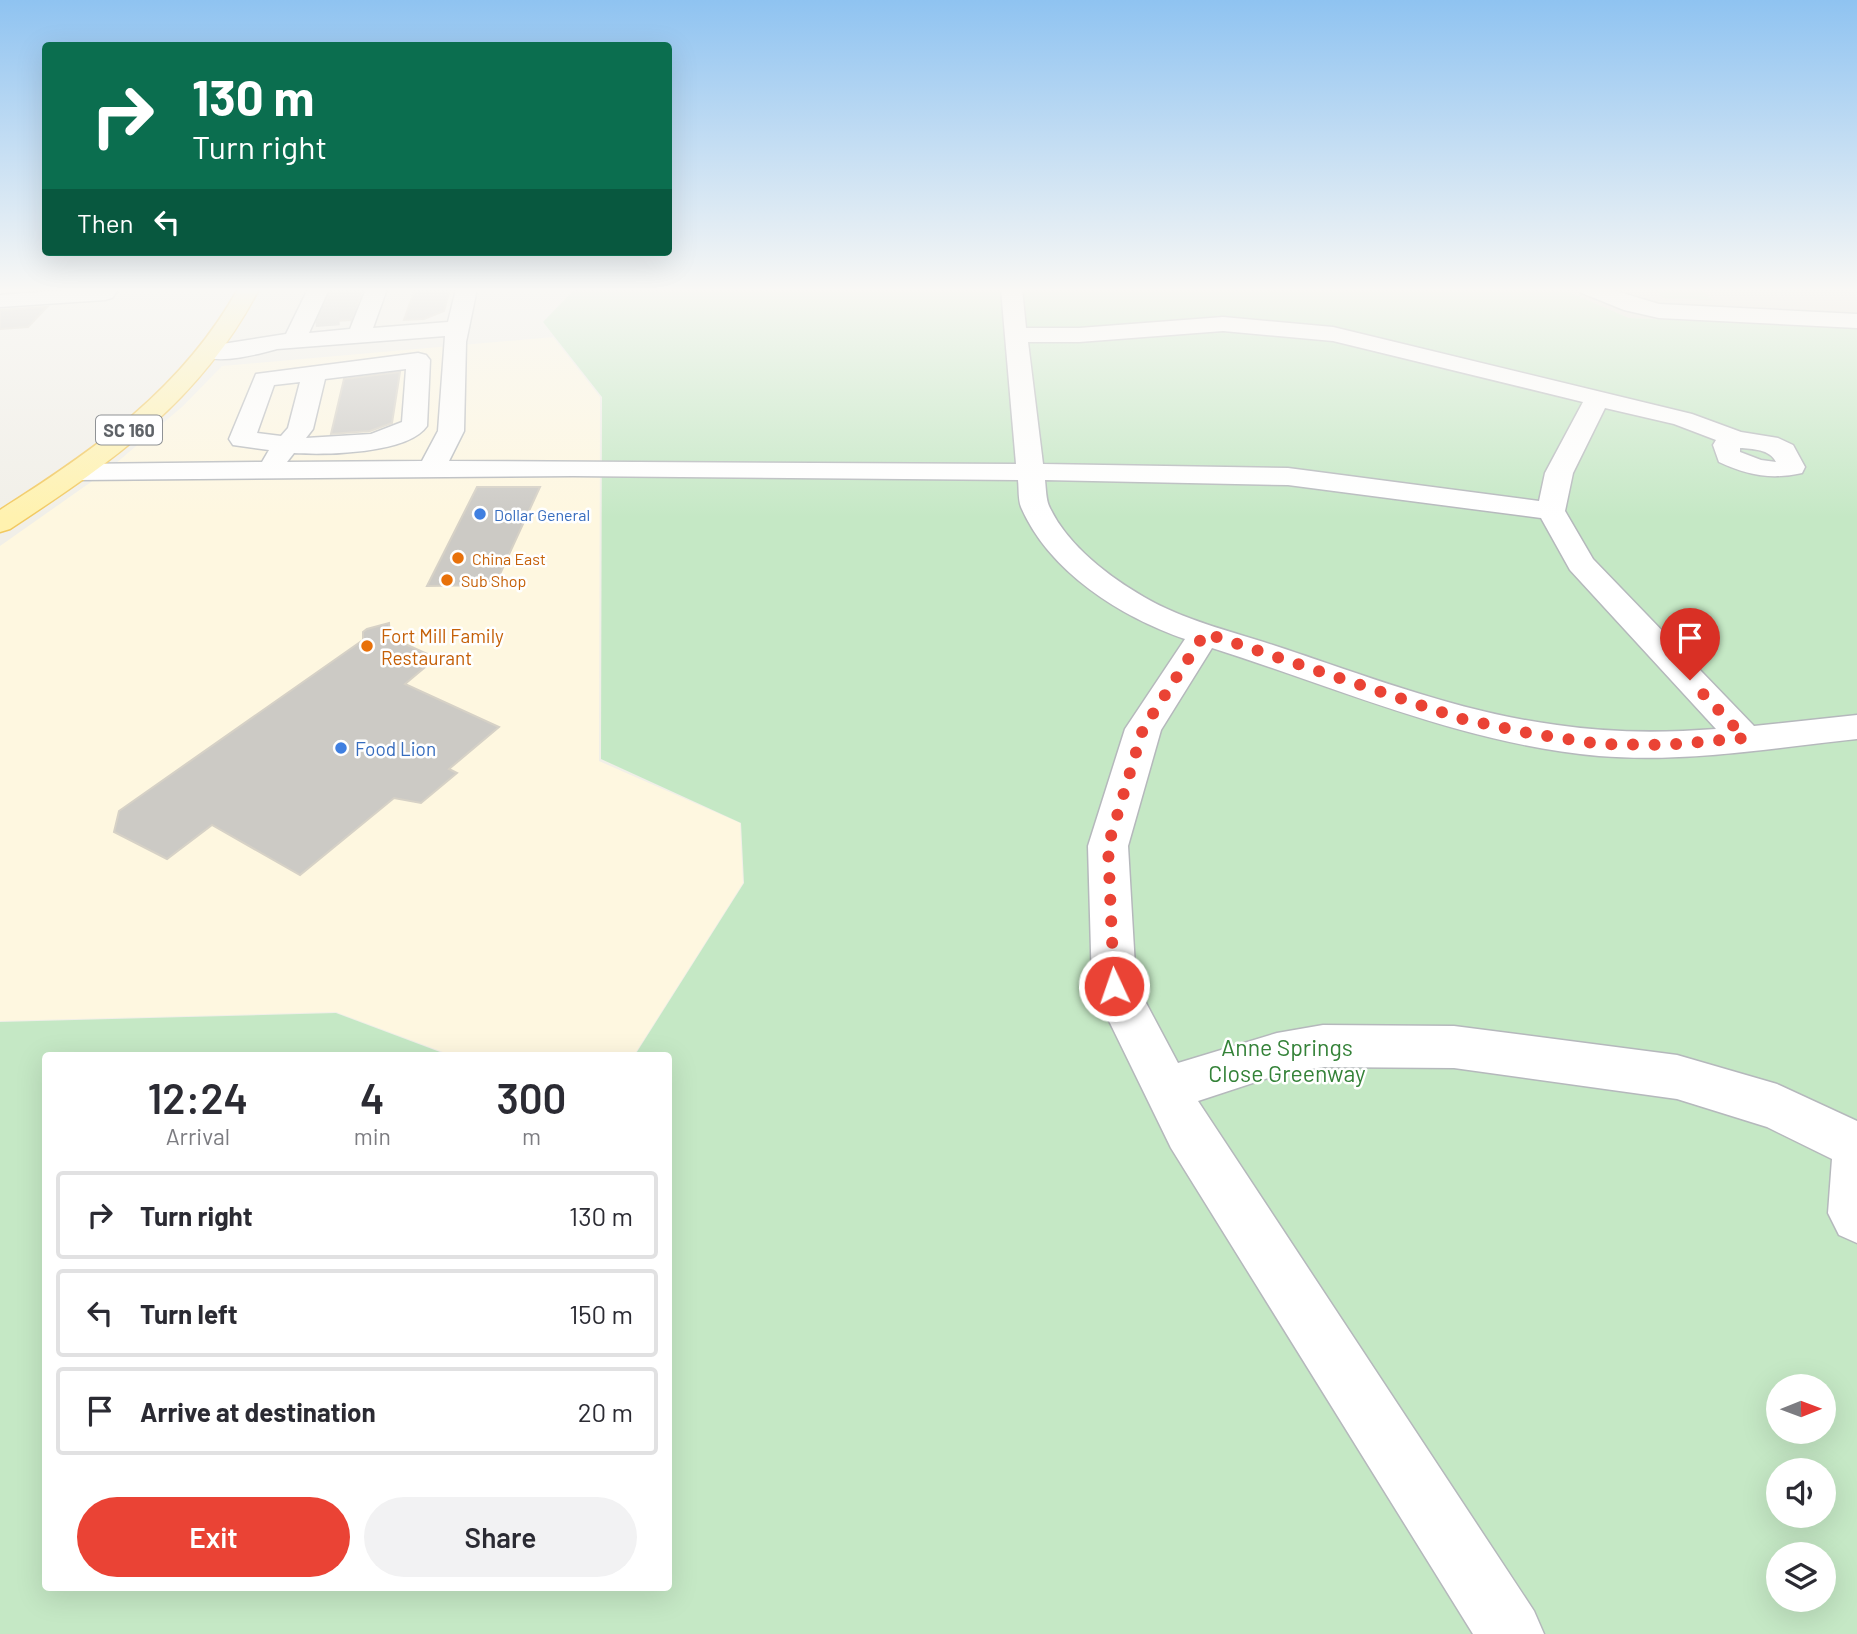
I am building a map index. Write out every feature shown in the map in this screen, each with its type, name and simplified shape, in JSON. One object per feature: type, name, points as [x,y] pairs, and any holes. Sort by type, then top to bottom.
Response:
[{"type":"main road","name":"SC 160","points":[[0,523],[77,472],[158,406],[197,365]]},
{"type":"street","points":[[358,372],[392,365]]},
{"type":"street","points":[[431,469],[450,435],[454,365]]},
{"type":"street","points":[[1019,365],[1034,504],[1047,529],[1075,562],[1121,597],[1172,622],[1462,719],[1533,734],[1600,744],[1665,745],[1857,727]]},
{"type":"street","points":[[1463,365],[1683,419],[1736,439]]},
{"type":"street","points":[[418,366],[414,425],[392,438],[327,447],[288,446],[242,439],[264,379],[418,366]]},
{"type":"street","points":[[266,470],[300,429],[314,373]]},
{"type":"street","points":[[1598,398],[1559,473],[1551,511],[1581,564],[1745,738]]},
{"type":"street","points":[[415,407],[452,401]]},
{"type":"street","points":[[77,472],[431,469],[1290,475],[1495,506],[1551,511]]},
{"type":"street","points":[[1205,633],[1143,729],[1108,846],[1114,986],[1196,1142],[1511,1634]]},
{"type":"street","points":[[1167,1089],[1276,1054],[1323,1046],[1454,1047],[1677,1077],[1777,1107],[1857,1146]]},
{"type":"street","points":[[1857,1153],[1854,1213],[1857,1217]]},
{"type":"shaded area","points":[[575,365],[600,397],[599,761],[740,823],[743,883],[636,1052],[443,1052],[336,1012],[0,1021],[0,546],[108,470],[183,406],[222,366]]},
{"type":"green space","name":"Anne Springs Close Greenway","points":[[577,365],[1857,365],[1857,1634],[0,1634],[0,1022],[336,1013],[440,1052],[42,1052],[42,1591],[672,1591],[672,1052],[637,1052],[744,883],[741,823],[601,759],[602,397]]},
{"type":"building","points":[[400,372],[392,423],[370,431],[331,434],[344,379]]},
{"type":"building","points":[[477,487],[540,487],[495,585],[427,586]]},
{"type":"building","name":"Food Lion","points":[[389,623],[390,637],[436,658],[405,684],[499,727],[449,769],[457,773],[421,803],[394,798],[300,875],[212,825],[167,859],[114,832],[119,811],[363,640],[363,632],[367,629]]},
{"type":"place","name":"Dollar General","points":[[480,514]]},
{"type":"place","name":"China East","points":[[458,558]]},
{"type":"place","name":"Sub Shop","points":[[447,580]]},
{"type":"place","name":"Fort Mill Family Restaurant","points":[[367,646]]},
{"type":"place","name":"Food Lion","points":[[341,748]]},
{"type":"route","points":[[1114,986],[1108,846],[1143,729],[1205,633],[1462,719],[1533,734],[1600,744],[1665,745],[1745,738],[1690,680]]}]
